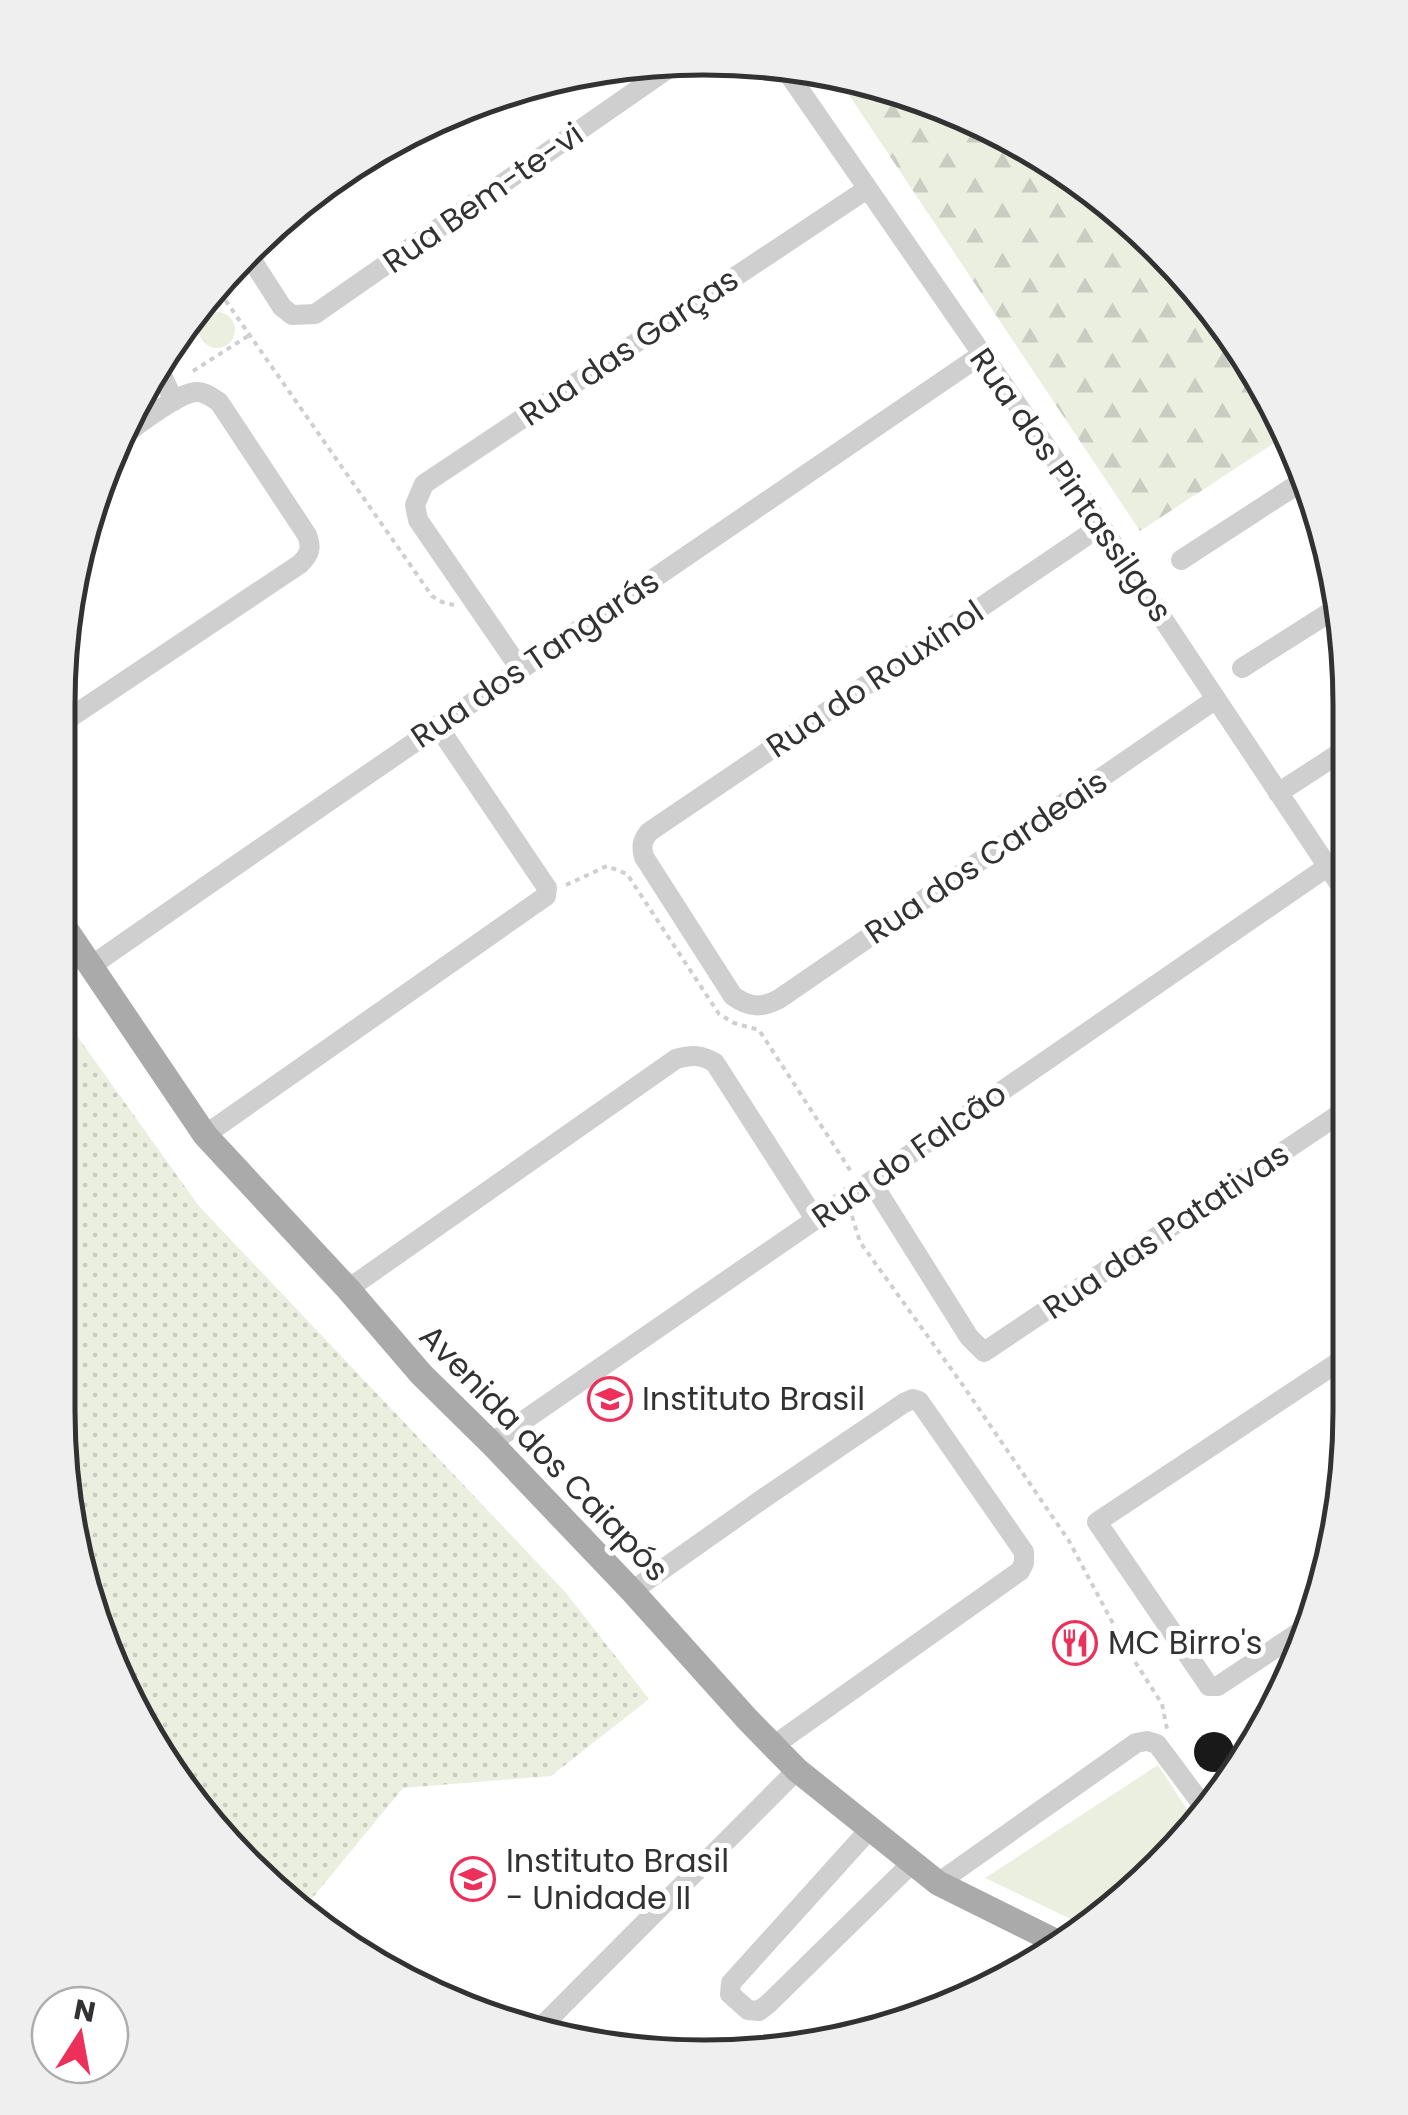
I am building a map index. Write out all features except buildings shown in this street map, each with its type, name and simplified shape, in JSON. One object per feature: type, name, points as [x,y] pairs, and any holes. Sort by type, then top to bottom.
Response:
[{"type":"main road","name":"Avenida dos Caiapós","points":[[75,943],[205,1135],[421,1374],[632,1591],[796,1770],[938,1883],[1046,1939]]},
{"type":"street","name":"Rua Bem-te-vi","points":[[254,264],[282,307],[292,314],[315,314],[657,77]]},
{"type":"street","name":"Rua dos Pintassilgos","points":[[794,81],[1101,526],[1333,875]]},
{"type":"street","name":"Rua das Garças","points":[[475,602],[418,520],[415,505],[424,484],[866,189]]},
{"type":"street","name":"Rua dos Tangarás","points":[[91,966],[981,355]]},
{"type":"street","points":[[164,380],[171,394]]},
{"type":"street","points":[[75,715],[308,556],[308,535],[219,402],[208,394],[171,394],[145,417]]},
{"type":"street","points":[[1180,560],[1294,486]]},
{"type":"street","name":"Rua do Rouxinol","points":[[754,1006],[733,996],[644,857],[643,840],[649,832],[1101,526]]},
{"type":"street","points":[[475,602],[521,670]]},
{"type":"street","points":[[1242,668],[1327,614]]},
{"type":"street","name":"Rua dos Cardeais","points":[[754,1006],[767,1006],[780,999],[1216,699]]},
{"type":"street","points":[[205,1135],[546,896],[547,888],[437,725]]},
{"type":"street","points":[[1278,792],[1333,757]]},
{"type":"street","name":"Rua do Falcão","points":[[490,1443],[816,1219],[860,1182],[1327,866]]},
{"type":"street","points":[[348,1290],[676,1060],[691,1055],[715,1063],[816,1219]]},
{"type":"street","name":"Rua das Patativas","points":[[860,1182],[968,1337],[984,1352],[1333,1118]]},
{"type":"street","points":[[1290,1638],[1213,1688],[1204,1681],[1097,1522],[1333,1366]]},
{"type":"street","points":[[632,1591],[904,1403],[912,1399],[919,1402],[1024,1552],[1024,1563],[1020,1570],[773,1746]]},
{"type":"street","points":[[938,1883],[1136,1743],[1147,1740],[1158,1744],[1199,1799]]},
{"type":"street","points":[[547,2020],[796,1770]]},
{"type":"street","points":[[869,1830],[731,1983],[730,1994],[748,2010],[760,2012],[912,1863]]},
{"type":"path","points":[[224,298],[432,596],[453,606],[475,602]]},
{"type":"path","points":[[171,394],[249,335]]},
{"type":"path","points":[[560,882],[563,886],[569,884],[606,866],[627,874],[719,1014],[759,1030],[860,1182],[852,1222],[860,1242],[1069,1541],[1125,1646],[1162,1704],[1168,1726],[1158,1744]]},
{"type":"green space","points":[[847,91],[945,123],[1019,159],[1053,181],[1149,259],[1227,355],[1275,442],[1140,531]]},
{"type":"green space","points":[[212,313],[224,313],[234,323],[234,337],[224,347],[210,347],[200,337],[199,329]]},
{"type":"green space","points":[[75,1033],[198,1205],[566,1593],[649,1699],[551,1776],[403,1788],[310,1901],[259,1856],[205,1794],[159,1725],[123,1652],[96,1574],[76,1452]]},
{"type":"green space","points":[[1158,1765],[1189,1812],[1149,1856],[1073,1920],[985,1878]]},
{"type":"place","name":"Instituto Brasil","points":[[610,1399]]},
{"type":"place","name":"MC Birro's","points":[[1075,1643]]},
{"type":"place","name":"Instituto Brasil - Unidade II","points":[[473,1879]]}]
